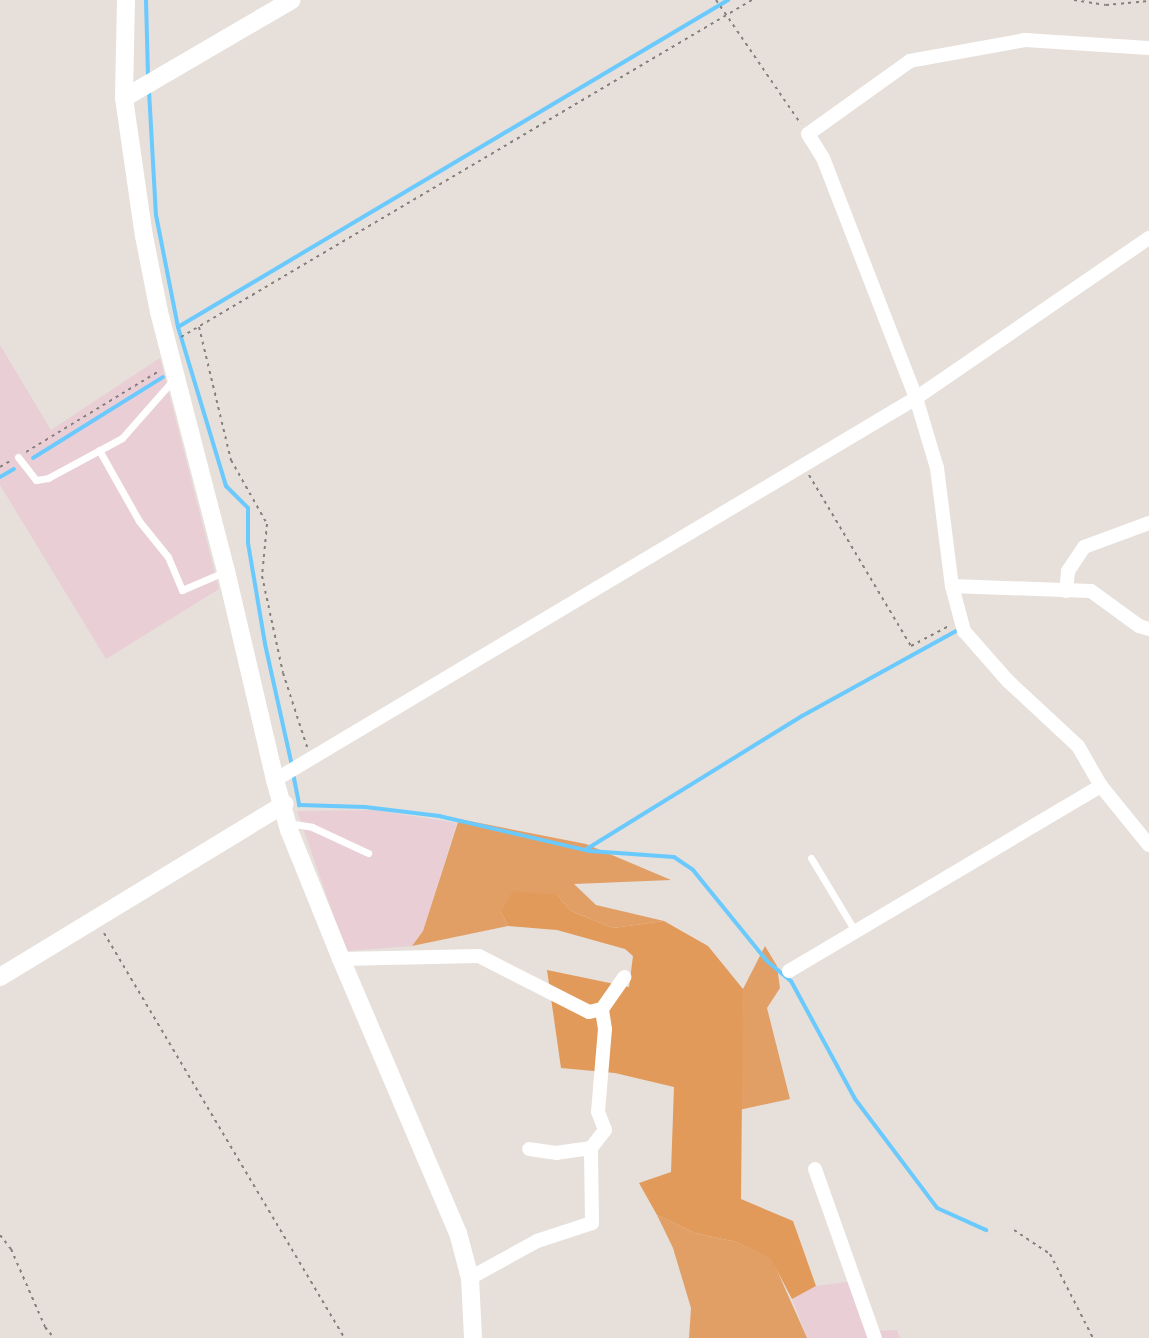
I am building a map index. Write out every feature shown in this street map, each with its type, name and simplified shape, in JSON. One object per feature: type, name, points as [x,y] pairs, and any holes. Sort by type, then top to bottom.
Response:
[{"type":"street","points":[[126,0],[130,95],[144,236],[174,370],[226,571],[287,773],[284,804],[288,824],[341,959],[458,1233],[470,1278],[473,1338]]},
{"type":"street","points":[[130,95],[292,0]]},
{"type":"street","points":[[1149,48],[1025,40],[910,61],[808,134],[823,158],[916,398],[937,468],[952,586],[964,631],[1008,681],[1078,746],[1101,786],[1149,845]]},
{"type":"street","points":[[287,773],[916,398],[1149,238]]},
{"type":"street","points":[[1066,591],[1068,571],[1084,547],[1149,523]]},
{"type":"street","points":[[952,586],[1091,591],[1139,626],[1149,629]]},
{"type":"street","points":[[789,971],[1101,786]]},
{"type":"street","points":[[0,977],[284,804]]},
{"type":"street","points":[[341,959],[479,956],[589,1012],[602,1009],[624,977]]},
{"type":"street","points":[[470,1278],[537,1241],[592,1223],[591,1148],[605,1130],[598,1112],[605,1029],[602,1009]]},
{"type":"street","points":[[529,1149],[557,1153],[591,1148]]},
{"type":"street","points":[[815,1169],[875,1338]]},
{"type":"lane","points":[[18,457],[36,480],[48,478],[122,438],[174,370]]},
{"type":"lane","points":[[99,450],[139,520],[168,557],[182,590],[226,571]]},
{"type":"lane","points":[[288,824],[312,827],[368,853]]},
{"type":"lane","points":[[811,858],[855,931]]},
{"type":"path","points":[[716,0],[808,134]]},
{"type":"path","points":[[181,338],[752,0]]},
{"type":"path","points":[[1074,0],[1106,5],[1149,1]]},
{"type":"path","points":[[199,327],[231,460],[267,524],[262,576],[283,673],[310,759]]},
{"type":"path","points":[[0,467],[174,370]]},
{"type":"path","points":[[803,465],[911,646],[949,626]]},
{"type":"path","points":[[96,920],[344,1338]]},
{"type":"path","points":[[1014,1230],[1050,1254],[1092,1338]]},
{"type":"path","points":[[0,1235],[11,1249],[45,1328],[54,1338]]},
{"type":"shaded area","points":[[0,345],[51,430],[160,358],[219,589],[106,659],[0,485]]},
{"type":"shaded area","points":[[375,810],[457,823],[423,931],[412,946],[346,951],[297,811]]},
{"type":"shaded area","points":[[459,819],[586,844],[671,880],[574,884],[596,905],[664,921],[613,928],[571,911],[557,895],[501,912],[508,926],[412,946],[423,931]]},
{"type":"shaded area","points":[[513,891],[557,895],[571,911],[613,928],[664,921],[708,946],[743,989],[741,1199],[793,1221],[816,1286],[792,1299],[771,1259],[736,1242],[695,1233],[657,1215],[639,1183],[671,1172],[674,1087],[615,1073],[561,1068],[547,970],[629,987],[633,956],[625,949],[557,930],[508,926],[501,912]]},
{"type":"shaded area","points":[[765,946],[777,966],[780,988],[767,1008],[790,1099],[739,1110],[743,989]]},
{"type":"shaded area","points":[[657,1215],[695,1233],[736,1242],[772,1259],[807,1338],[689,1338],[691,1308],[673,1248]]},
{"type":"shaded area","points":[[861,1280],[879,1331],[897,1330],[900,1338],[807,1338],[792,1299],[816,1286]]},
{"type":"waterway","points":[[146,0],[148,77]]},
{"type":"waterway","points":[[178,327],[728,0]]},
{"type":"waterway","points":[[149,91],[156,215],[178,327],[226,486],[248,508],[248,543],[265,644],[292,766]]},
{"type":"waterway","points":[[33,458],[163,377]]},
{"type":"waterway","points":[[0,477],[14,469]]},
{"type":"waterway","points":[[585,850],[802,716],[956,631]]},
{"type":"waterway","points":[[293,773],[299,805],[365,807],[439,816],[590,851],[674,857],[693,870],[767,961],[791,981],[855,1099],[937,1208],[986,1230]]}]
